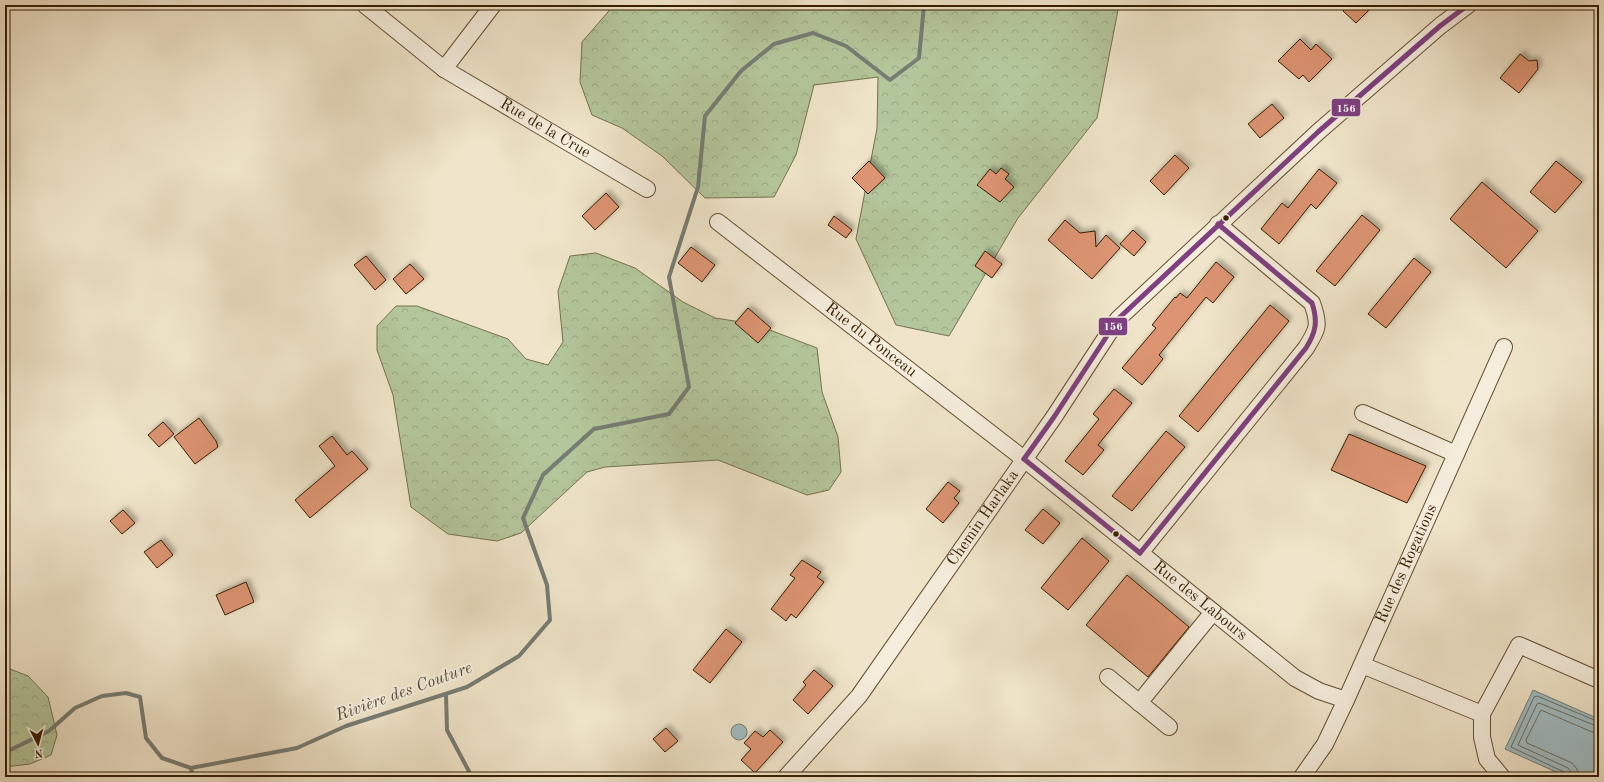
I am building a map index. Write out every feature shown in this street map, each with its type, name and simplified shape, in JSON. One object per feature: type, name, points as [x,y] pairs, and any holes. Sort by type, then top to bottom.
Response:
[{"type":"street","name":"Rue de la Crue","points":[[365,5],[444,69],[647,189]]},
{"type":"street","points":[[444,69],[493,5]]},
{"type":"street","name":"Chemin Harlaka","points":[[786,777],[859,696],[1054,417],[1118,319],[1218,224],[1324,127],[1440,26],[1468,5]]},
{"type":"street","name":"Rue du Ponceau","points":[[718,222],[1024,459]]},
{"type":"street","points":[[1140,553],[1306,348],[1316,333],[1318,318],[1312,303],[1218,224]]},
{"type":"street","name":"Rue des Rogations","points":[[1302,777],[1325,744],[1346,700],[1504,347]]},
{"type":"street","points":[[1363,413],[1456,454]]},
{"type":"street","name":"Rue des Labours","points":[[1024,459],[1295,678],[1319,690],[1346,700]]},
{"type":"street","points":[[1139,702],[1213,612]]},
{"type":"street","points":[[1502,777],[1487,759],[1482,737],[1482,714],[1519,645],[1599,680]]},
{"type":"street","points":[[1362,665],[1482,714]]},
{"type":"street","points":[[1108,678],[1169,727]]},
{"type":"green space","points":[[614,5],[1119,5],[1097,118],[1018,218],[949,336],[896,325],[856,239],[877,128],[878,77],[814,85],[796,155],[774,197],[705,198],[662,156],[622,128],[592,115],[580,82],[582,42]]},
{"type":"green space","points":[[596,253],[635,268],[683,302],[715,318],[754,324],[817,348],[822,392],[838,437],[841,472],[829,490],[807,495],[718,460],[605,467],[587,472],[521,533],[497,541],[448,534],[411,507],[393,395],[377,350],[377,326],[396,306],[417,306],[508,339],[526,359],[548,365],[563,342],[558,291],[570,256]]},
{"type":"green space","points":[[5,667],[28,676],[48,697],[57,735],[51,755],[30,764],[5,767]]},
{"type":"water","points":[[1533,690],[1599,719],[1599,777],[1567,777],[1505,749]]},
{"type":"water","points":[[739,724],[746,729],[747,732],[742,739],[739,740],[732,735],[731,732],[736,725]]},
{"type":"building","points":[[1349,5],[1374,5],[1356,23],[1343,11]]},
{"type":"building","points":[[1300,39],[1311,50],[1316,44],[1332,59],[1309,82],[1303,75],[1299,79],[1278,61]]},
{"type":"building","points":[[1520,54],[1529,61],[1537,60],[1538,69],[1519,93],[1500,78]]},
{"type":"building","points":[[1272,104],[1284,118],[1260,138],[1248,124]]},
{"type":"building","points":[[1175,155],[1189,168],[1164,195],[1150,181]]},
{"type":"building","points":[[869,161],[885,178],[868,194],[852,178]]},
{"type":"building","points":[[1556,161],[1582,182],[1555,213],[1530,192]]},
{"type":"building","points":[[1001,168],[1009,174],[1005,179],[1014,187],[1000,202],[977,185],[990,169],[996,174]]},
{"type":"building","points":[[1319,169],[1337,183],[1316,209],[1311,204],[1279,244],[1261,229],[1282,203],[1288,208]]},
{"type":"building","points":[[1482,182],[1538,231],[1506,268],[1450,219]]},
{"type":"building","points":[[606,193],[619,207],[595,230],[582,216]]},
{"type":"building","points":[[1362,215],[1380,230],[1335,286],[1316,271]]},
{"type":"building","points":[[834,216],[852,230],[846,238],[828,225]]},
{"type":"building","points":[[1065,220],[1080,233],[1095,231],[1096,247],[1106,235],[1120,248],[1092,279],[1048,240]]},
{"type":"building","points":[[1133,230],[1146,242],[1134,256],[1120,244]]},
{"type":"building","points":[[691,247],[715,265],[702,282],[678,263]]},
{"type":"building","points":[[985,251],[1002,264],[992,278],[975,266]]},
{"type":"building","points":[[366,256],[386,280],[375,290],[354,265]]},
{"type":"building","points":[[1414,258],[1431,272],[1386,328],[1368,314]]},
{"type":"building","points":[[1216,262],[1234,277],[1213,303],[1206,297],[1159,355],[1163,359],[1142,385],[1122,368],[1156,328],[1152,325],[1175,297],[1176,298],[1180,293],[1187,298]]},
{"type":"building","points":[[410,264],[424,279],[406,294],[393,279]]},
{"type":"building","points":[[1270,305],[1289,321],[1198,432],[1179,416]]},
{"type":"building","points":[[748,308],[771,328],[758,343],[735,323]]},
{"type":"building","points":[[1114,389],[1132,403],[1098,445],[1104,450],[1083,475],[1065,461],[1099,419],[1093,414]]},
{"type":"building","points":[[199,418],[216,441],[218,447],[195,464],[174,437]]},
{"type":"building","points":[[163,422],[174,434],[159,447],[148,435]]},
{"type":"building","points":[[1166,431],[1185,447],[1132,511],[1112,496]]},
{"type":"building","points":[[1349,434],[1426,466],[1407,503],[1331,470]]},
{"type":"building","points":[[332,436],[347,455],[352,451],[368,469],[310,518],[295,500],[335,466],[319,446]]},
{"type":"building","points":[[948,482],[960,491],[954,498],[959,503],[943,523],[926,509]]},
{"type":"building","points":[[1043,509],[1060,523],[1043,544],[1025,530]]},
{"type":"building","points":[[123,510],[135,523],[122,534],[110,521]]},
{"type":"building","points":[[1082,538],[1109,561],[1068,610],[1041,588]]},
{"type":"building","points":[[161,540],[173,555],[157,568],[144,552]]},
{"type":"building","points":[[802,560],[821,572],[817,577],[824,582],[796,618],[791,614],[786,621],[771,609],[795,578],[790,575]]},
{"type":"building","points":[[1127,575],[1189,627],[1148,677],[1086,625]]},
{"type":"building","points":[[246,582],[254,602],[225,615],[216,595]]},
{"type":"building","points":[[726,629],[742,642],[710,683],[693,670]]},
{"type":"building","points":[[814,670],[833,686],[808,714],[793,700],[806,685],[803,682]]},
{"type":"building","points":[[666,728],[678,741],[665,752],[653,739]]},
{"type":"building","points":[[770,730],[783,742],[755,773],[741,760],[751,749],[744,743],[755,731],[763,737]]},
{"type":"waterway","name":"Rivière des Couture","points":[[5,750],[10,750],[49,731],[75,708],[102,696],[126,693],[140,697],[146,738],[162,758],[191,768],[297,748],[346,726],[467,687],[519,656],[550,620],[547,585],[523,518],[543,475],[594,429],[669,414],[689,387],[669,277],[698,187],[705,116],[741,71],[774,44],[813,33],[846,46],[890,80],[919,58],[924,5]]},
{"type":"waterway","points":[[446,694],[447,730],[472,777]]},
{"type":"waterway","points":[[191,768],[193,777]]},
{"type":"transit line","name":"156","points":[[1024,459],[1054,417],[1118,319],[1318,132],[1440,26],[1468,5]]},
{"type":"transit line","name":"156","points":[[1140,553],[1306,348],[1314,331],[1315,315],[1312,303],[1218,224]]},
{"type":"transit line","name":"156","points":[[1024,459],[1140,553]]}]
